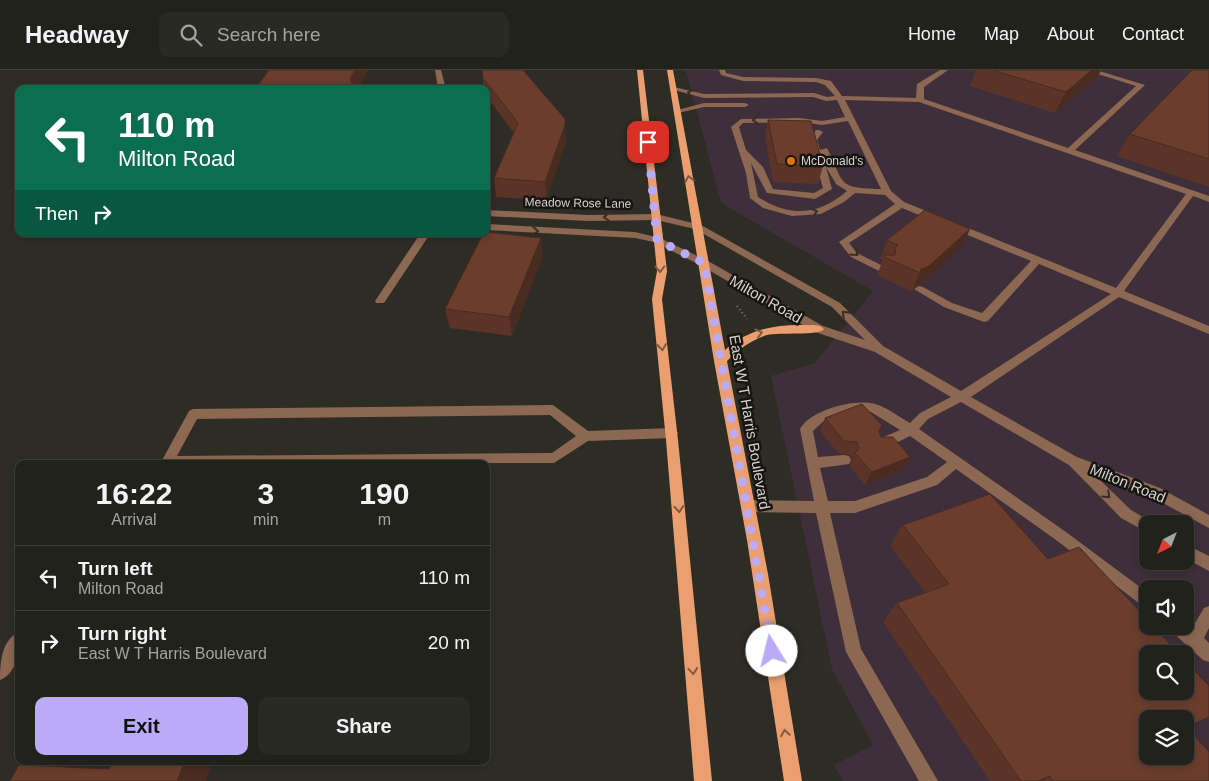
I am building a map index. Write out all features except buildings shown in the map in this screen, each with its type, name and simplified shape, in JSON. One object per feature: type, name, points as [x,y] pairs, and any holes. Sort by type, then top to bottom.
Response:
[{"type":"main road","points":[[640,70],[657,240],[662,271],[656,299],[672,433],[703,781]]},
{"type":"main road","name":"East W T Harris Boulevard","points":[[670,70],[720,361],[748,506],[793,781]]},
{"type":"main road","points":[[720,361],[745,338],[758,333],[776,328],[819,330]]},
{"type":"street","points":[[438,70],[440,85]]},
{"type":"street","points":[[722,70],[723,74],[743,79],[827,80],[840,98],[887,192],[901,204],[1209,330]]},
{"type":"street","points":[[920,100],[920,86],[946,70]]},
{"type":"street","points":[[1070,151],[1141,85],[1088,70]]},
{"type":"street","points":[[674,89],[704,96],[814,95],[826,99],[920,100],[1209,199]]},
{"type":"street","points":[[772,104],[820,103],[826,99]]},
{"type":"street","points":[[678,111],[704,105],[752,104]]},
{"type":"street","points":[[850,118],[821,127],[800,120],[741,121],[735,127],[750,172],[754,198],[776,211],[794,215],[811,213],[833,205],[852,191]]},
{"type":"street","points":[[743,148],[759,167],[770,191],[815,196],[828,188],[813,140],[821,127]]},
{"type":"street","points":[[821,127],[827,159],[837,179],[844,187],[852,191],[887,192]]},
{"type":"street","points":[[881,444],[911,430],[924,416],[961,397],[1110,300],[1118,292],[1191,193]]},
{"type":"street","points":[[882,270],[854,255],[844,242],[901,204]]},
{"type":"street","name":"Meadow Rose Lane","points":[[490,213],[588,218],[656,217],[698,227]]},
{"type":"street","name":"Meadow Rose Lane","points":[[490,227],[635,235],[657,240]]},
{"type":"street","name":"Milton Road","points":[[698,227],[836,305],[880,349]]},
{"type":"street","points":[[380,301],[423,237]]},
{"type":"street","name":"Milton Road","points":[[657,240],[704,263],[819,330],[880,349],[1072,461],[1155,492],[1209,522]]},
{"type":"street","points":[[919,289],[948,305],[984,318],[1038,260]]},
{"type":"street","points":[[929,781],[854,652],[806,429],[822,416],[853,407],[873,408],[911,430],[1061,536],[1139,596]]},
{"type":"street","points":[[169,460],[192,414],[553,410],[585,436]]},
{"type":"street","points":[[399,460],[554,458],[585,436],[672,433]]},
{"type":"street","points":[[813,463],[844,460]]},
{"type":"street","name":"Milton Road","points":[[1072,461],[1126,514],[1139,522]]},
{"type":"street","points":[[748,506],[856,507],[932,481],[956,462]]},
{"type":"street","points":[[1194,555],[1209,564]]},
{"type":"street","points":[[1194,640],[1209,613]]},
{"type":"street","points":[[1188,635],[1209,654]]},
{"type":"street","points":[[0,672],[15,647]]},
{"type":"path","points":[[733,301],[751,324]]},
{"type":"shaded area","points":[[686,70],[1209,70],[1209,781],[843,781],[834,765],[873,745],[832,669],[771,376],[815,363],[873,291],[721,203]]},
{"type":"place","name":"McDonald's","points":[[791,161]]},
{"type":"route","points":[[648,142],[657,240],[704,263],[772,651]]}]
